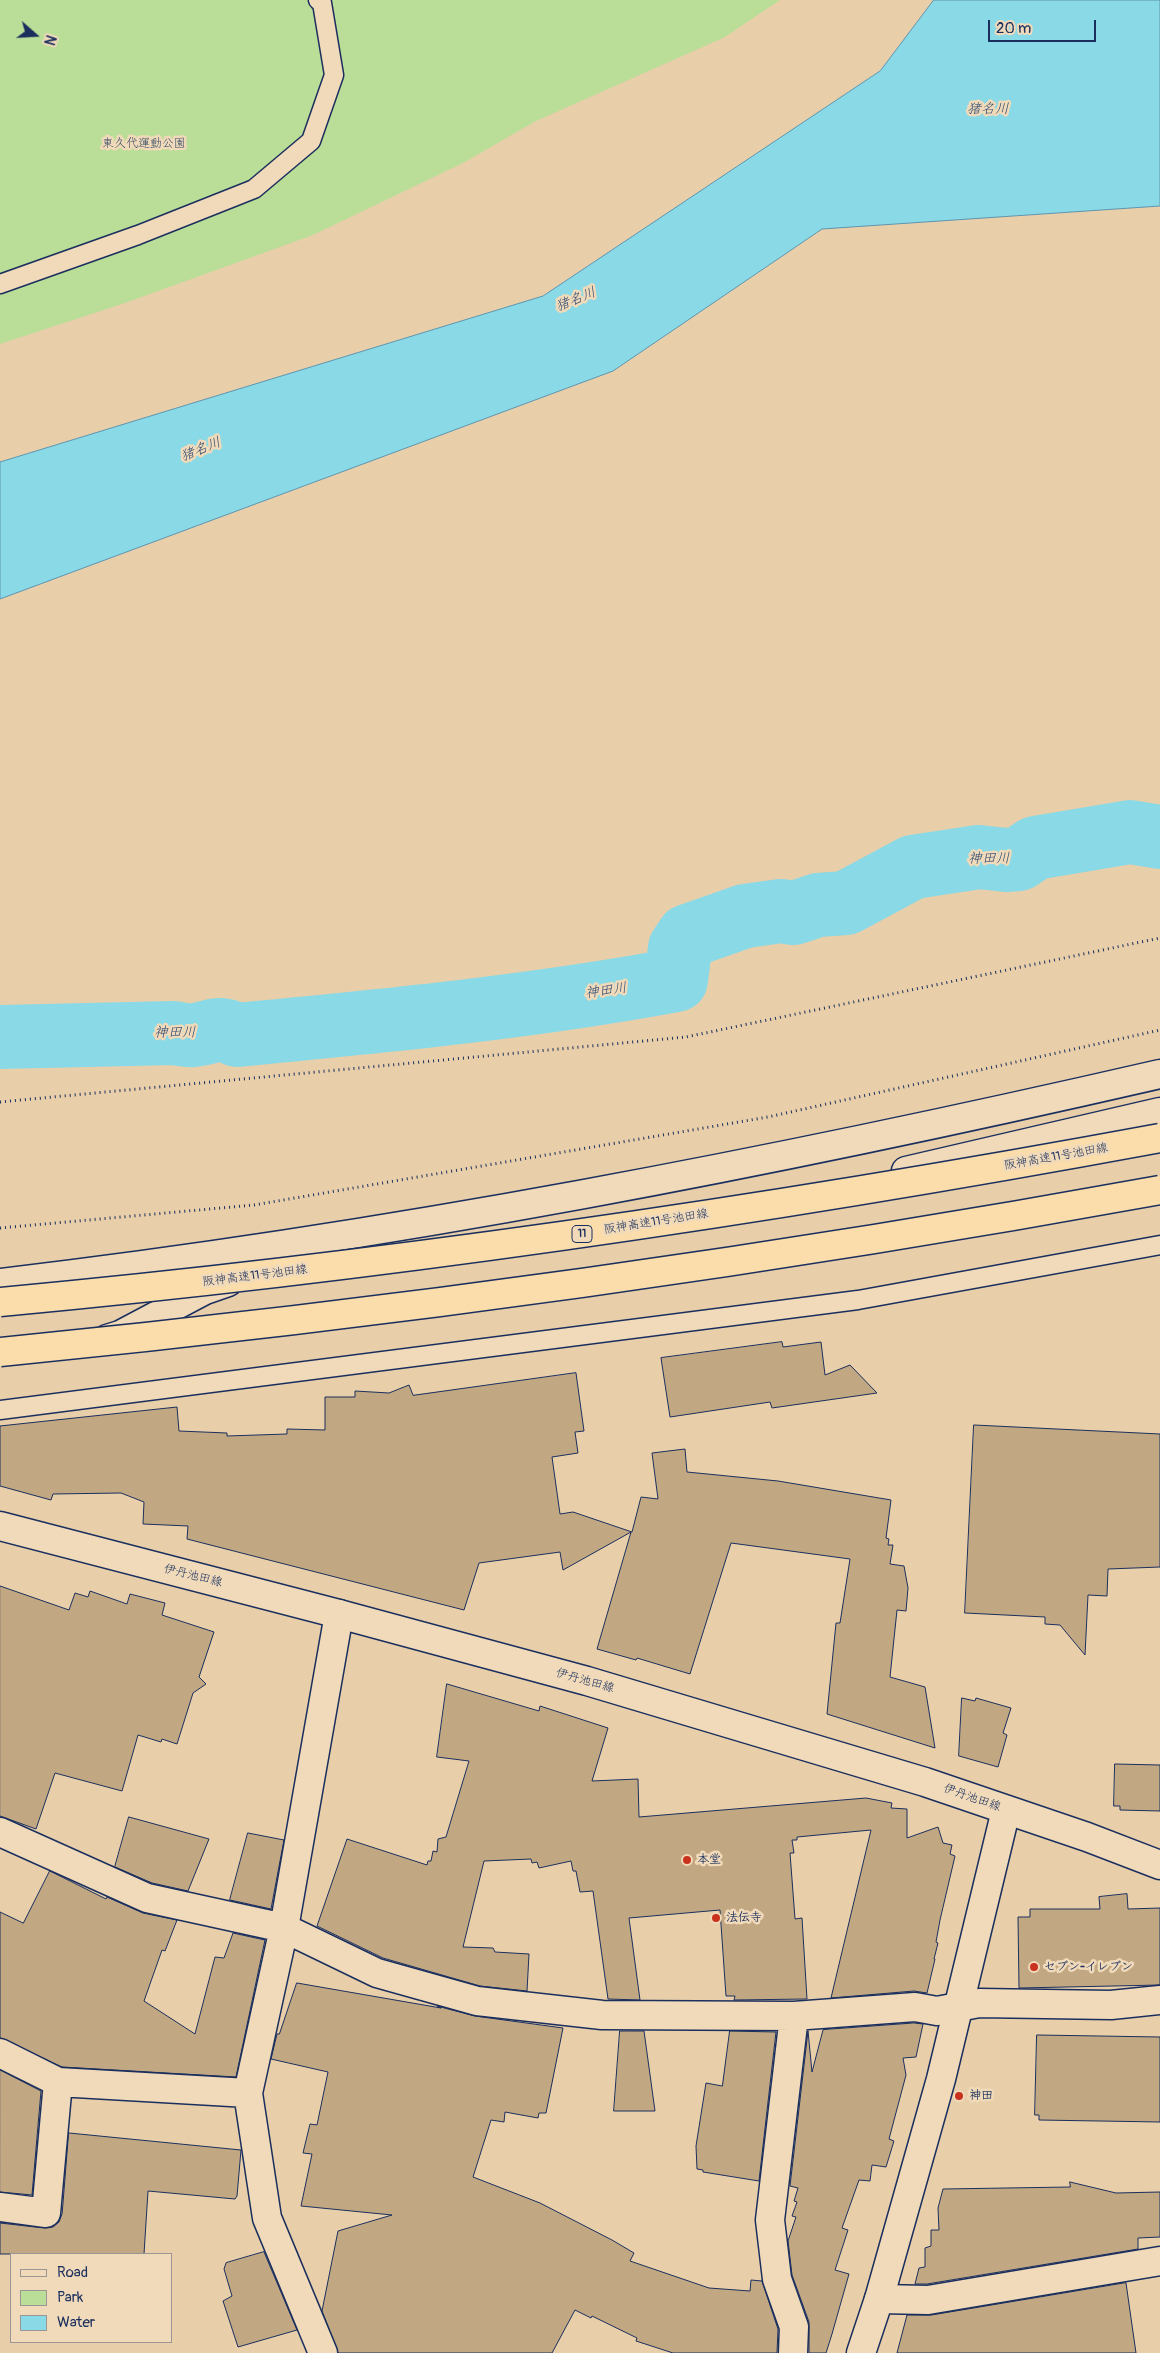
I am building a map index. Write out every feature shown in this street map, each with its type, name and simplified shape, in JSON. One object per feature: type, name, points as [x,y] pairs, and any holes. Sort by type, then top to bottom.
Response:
[{"type":"highway","name":"阪神高速11号池田線","points":[[0,1302],[184,1285],[597,1232],[1022,1164],[1160,1138]]},
{"type":"highway","points":[[0,1352],[185,1334],[604,1280],[1026,1215],[1160,1190]]},
{"type":"street","points":[[0,1283],[225,1254],[606,1192],[1032,1103],[1160,1074]]},
{"type":"street","points":[[0,1356],[68,1351],[120,1335],[205,1290],[259,1272],[333,1269],[600,1230],[892,1174],[1160,1112]]},
{"type":"street","name":"伊丹池田線","points":[[0,1526],[340,1614],[587,1681],[925,1782],[1087,1837],[1160,1865]]},
{"type":"street","points":[[323,2353],[267,2218],[248,2092],[284,1928],[340,1614]]},
{"type":"street","points":[[861,2353],[879,2299],[960,2008],[971,1949],[1006,1810]]},
{"type":"street","points":[[0,1832],[147,1898],[284,1928],[376,1973],[478,2001],[602,2015],[794,2016],[915,2006],[937,2011],[979,2003],[1111,2005],[1160,2000]]},
{"type":"street","points":[[793,2353],[794,2327],[777,2280],[770,2220],[794,2016]]},
{"type":"street","points":[[0,2054],[58,2082],[248,2092]]},
{"type":"street","points":[[0,2207],[46,2213],[58,2082]]},
{"type":"street","points":[[879,2299],[928,2300],[1160,2261]]},
{"type":"lane","points":[[0,284],[138,235],[254,189],[311,141],[334,75],[322,3],[318,0]]},
{"type":"lane","points":[[0,1410],[858,1300],[1160,1245]]},
{"type":"path","points":[[0,1102],[686,1037],[1160,938]]},
{"type":"path","points":[[0,1228],[273,1202],[768,1116],[1160,1030]]},
{"type":"green space","name":"東久代運動公園","points":[[0,0],[780,0],[725,37],[536,121],[463,163],[313,235],[125,303],[0,344]]},
{"type":"water","name":"猪名川","points":[[934,0],[1160,0],[1160,206],[822,229],[613,371],[0,599],[0,462],[543,296],[880,71]]},
{"type":"building","points":[[782,1342],[783,1347],[821,1342],[825,1375],[850,1365],[877,1393],[772,1408],[770,1402],[670,1417],[661,1358]]},
{"type":"building","points":[[576,1373],[584,1431],[575,1432],[578,1453],[552,1457],[560,1514],[573,1512],[632,1532],[641,1497],[658,1499],[652,1453],[685,1449],[687,1472],[778,1481],[891,1500],[886,1538],[889,1539],[888,1545],[893,1545],[890,1564],[904,1566],[908,1588],[906,1611],[897,1610],[890,1677],[925,1687],[935,1748],[827,1714],[836,1623],[840,1623],[850,1559],[731,1543],[690,1674],[637,1658],[636,1660],[597,1649],[631,1532],[563,1570],[560,1552],[479,1563],[464,1610],[187,1539],[188,1526],[143,1524],[144,1502],[121,1493],[53,1494],[51,1500],[0,1486],[0,1426],[177,1407],[179,1431],[227,1433],[227,1436],[287,1434],[287,1429],[325,1430],[325,1397],[355,1397],[355,1391],[389,1393],[409,1385],[413,1395]]},
{"type":"building","points":[[974,1425],[1160,1434],[1160,1567],[1108,1569],[1107,1596],[1088,1595],[1085,1655],[1060,1625],[1045,1624],[1045,1617],[965,1613]]},
{"type":"building","points":[[0,1586],[69,1610],[75,1593],[88,1597],[90,1591],[127,1604],[130,1594],[165,1603],[162,1615],[214,1632],[199,1677],[206,1684],[193,1693],[177,1744],[162,1739],[161,1742],[138,1735],[122,1791],[55,1773],[36,1829],[0,1816]]},
{"type":"building","points":[[447,1684],[539,1711],[540,1706],[608,1728],[592,1781],[638,1779],[639,1817],[866,1798],[892,1803],[891,1808],[907,1809],[907,1838],[938,1827],[943,1843],[952,1845],[950,1854],[955,1856],[940,1920],[936,1942],[938,1943],[927,1993],[914,1991],[831,1998],[871,1830],[797,1837],[797,1840],[792,1840],[794,1853],[790,1853],[795,1919],[802,1918],[807,1999],[734,2000],[735,1996],[726,1996],[720,1910],[629,1918],[640,2000],[608,1999],[593,1891],[580,1892],[576,1871],[573,1871],[571,1861],[539,1868],[537,1862],[532,1863],[531,1859],[484,1861],[463,1947],[493,1948],[495,1952],[529,1954],[527,1991],[480,1986],[383,1958],[317,1926],[347,1839],[427,1865],[428,1861],[431,1861],[433,1851],[437,1852],[438,1839],[446,1837],[469,1761],[437,1757]]},
{"type":"building","points":[[962,1698],[975,1701],[976,1698],[1011,1708],[1003,1733],[1007,1735],[998,1767],[959,1756]]},
{"type":"building","points":[[1115,1764],[1160,1765],[1160,1811],[1120,1810],[1120,1806],[1114,1806]]},
{"type":"building","points":[[129,1817],[209,1839],[188,1891],[152,1883],[115,1867]]},
{"type":"building","points":[[248,1833],[284,1840],[271,1909],[230,1900]]},
{"type":"building","points":[[50,1871],[106,1899],[107,1897],[143,1913],[177,1920],[165,1951],[162,1950],[144,2001],[195,2034],[215,1957],[224,1958],[233,1933],[265,1940],[236,2077],[62,2067],[0,2038],[0,1912],[23,1923]]},
{"type":"building","points":[[1127,1894],[1128,1909],[1160,1908],[1160,1985],[1019,1988],[1018,1917],[1030,1917],[1030,1909],[1100,1909],[1099,1897]]},
{"type":"building","points":[[297,1983],[441,2008],[437,2006],[475,2016],[563,2028],[546,2113],[539,2113],[538,2118],[505,2112],[504,2122],[491,2120],[473,2177],[540,2203],[612,2240],[634,2253],[630,2261],[709,2288],[750,2291],[751,2280],[762,2281],[778,2329],[777,2353],[673,2353],[636,2341],[637,2338],[592,2316],[591,2318],[575,2310],[552,2353],[338,2353],[322,2311],[338,2231],[392,2215],[301,2206],[312,2154],[303,2153],[310,2124],[317,2125],[328,2072],[271,2059],[277,2034],[279,2034]]},
{"type":"building","points":[[914,2023],[923,2024],[916,2057],[903,2058],[906,2075],[889,2139],[894,2141],[886,2167],[872,2165],[870,2181],[859,2180],[842,2228],[848,2230],[835,2270],[849,2274],[832,2334],[826,2353],[809,2353],[809,2322],[792,2275],[788,2241],[796,2217],[792,2216],[797,2202],[794,2201],[798,2188],[790,2186],[808,2031],[812,2072],[823,2030]]},
{"type":"building","points":[[620,2031],[644,2031],[655,2111],[614,2111]]},
{"type":"building","points":[[730,2031],[776,2032],[759,2181],[703,2172],[703,2170],[697,2169],[696,2146],[706,2083],[722,2086]]},
{"type":"building","points":[[1037,2035],[1160,2037],[1160,2122],[1039,2120],[1039,2115],[1035,2115]]},
{"type":"building","points":[[0,2070],[41,2091],[32,2195],[0,2192]]},
{"type":"building","points":[[69,2133],[241,2150],[237,2196],[235,2199],[148,2191],[144,2253],[0,2254],[0,2223],[44,2228],[53,2227],[59,2222],[62,2214]]},
{"type":"building","points":[[1070,2182],[1116,2193],[1160,2192],[1160,2237],[1138,2238],[1138,2249],[927,2284],[915,2284],[919,2268],[925,2267],[925,2248],[931,2246],[931,2230],[939,2230],[938,2208],[943,2189],[1070,2187]]},
{"type":"building","points":[[264,2252],[297,2330],[238,2347],[223,2301],[232,2296],[224,2269],[226,2263]]},
{"type":"building","points":[[1126,2283],[1136,2353],[897,2353],[907,2315],[931,2315]]},
{"type":"waterway","name":"神田川","points":[[0,1037],[174,1033],[192,1035],[215,1030],[224,1030],[237,1035],[512,1006],[621,990],[676,980],[680,948],[688,936],[745,916],[781,911],[794,913],[818,905],[846,903],[913,867],[979,857],[1006,860],[1019,859],[1035,848],[1130,832],[1160,837]]},
{"type":"place","name":"本堂","points":[[687,1860]]},
{"type":"place","name":"法伝寺","points":[[716,1918]]},
{"type":"place","name":"セブン-イレブン","points":[[1034,1967]]},
{"type":"place","name":"神田","points":[[959,2096]]}]
